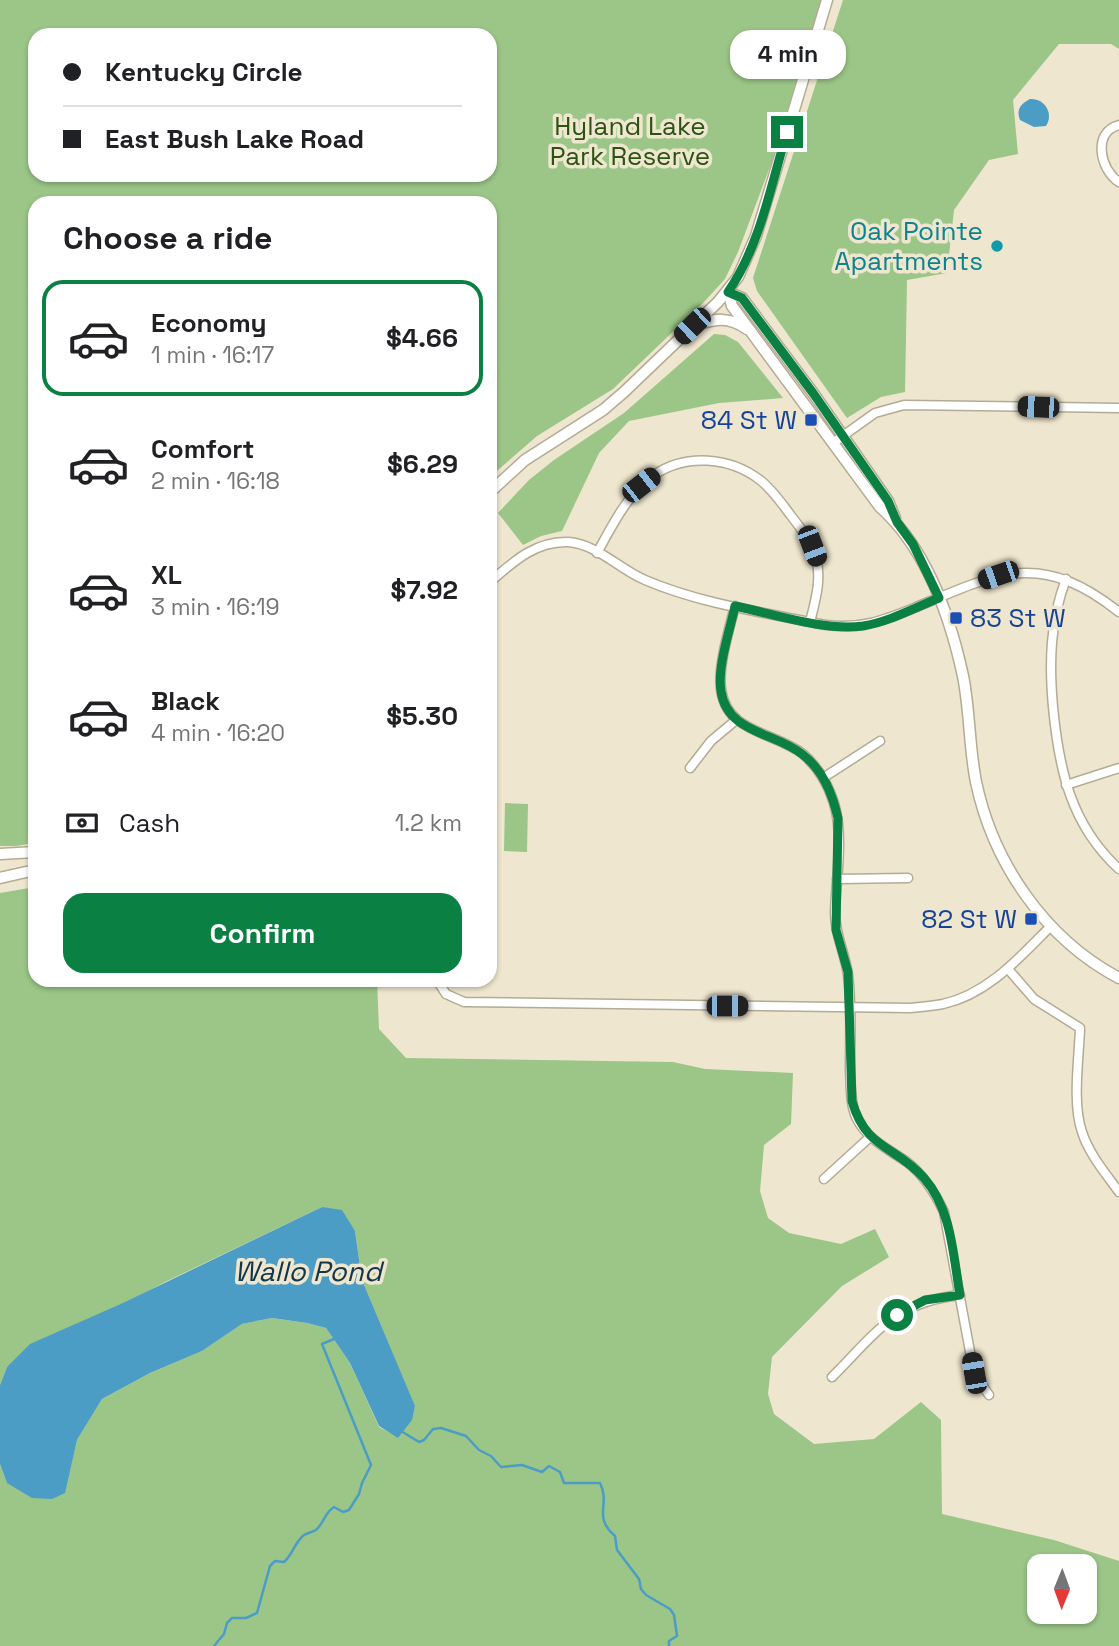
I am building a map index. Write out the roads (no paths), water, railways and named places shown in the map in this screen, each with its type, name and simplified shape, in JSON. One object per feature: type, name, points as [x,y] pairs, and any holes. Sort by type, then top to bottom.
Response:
[{"type":"street","points":[[497,486],[525,460],[603,410],[728,292],[738,277],[756,236],[827,0]]},
{"type":"street","points":[[1119,125],[1108,129],[1102,143],[1103,163],[1112,177],[1119,182]]},
{"type":"street","points":[[728,292],[732,306],[751,332],[880,507],[897,522],[913,544],[939,598],[963,677],[976,782],[998,847],[1014,877],[1051,926],[1081,954],[1119,978]]},
{"type":"street","points":[[728,292],[742,298],[843,435],[888,501],[897,522]]},
{"type":"street","points":[[692,326],[723,319],[739,324],[751,332]]},
{"type":"street","points":[[833,443],[875,414],[905,404],[1119,408]]},
{"type":"street","points":[[597,553],[629,499],[641,485],[656,474],[673,465],[692,461],[710,460],[729,464],[762,482],[775,495],[812,546],[818,575],[810,622]]},
{"type":"street","points":[[497,576],[519,556],[544,545],[571,542],[583,545],[643,579],[685,593],[810,622],[846,627],[865,626],[884,620],[998,575],[1043,574],[1066,579],[1084,587],[1119,612]]},
{"type":"street","points":[[1066,579],[1054,624],[1050,674],[1056,740],[1066,785],[1080,819],[1095,843],[1119,869]]},
{"type":"street","points":[[735,606],[721,674],[723,702],[736,720],[753,731],[788,744],[803,754],[824,778],[838,818],[836,930],[848,972],[852,1101],[856,1117],[870,1137],[907,1163],[923,1177],[935,1193],[950,1232],[974,1373],[989,1395]]},
{"type":"street","points":[[690,768],[711,741],[736,720]]},
{"type":"street","points":[[824,778],[880,741]]},
{"type":"street","points":[[1066,785],[1119,768]]},
{"type":"street","points":[[0,854],[28,852]]},
{"type":"street","points":[[0,878],[28,872]]},
{"type":"street","points":[[837,879],[908,878]]},
{"type":"street","points":[[441,987],[446,994],[464,1002],[910,1008],[944,1004],[972,993],[1008,969],[1051,926]]},
{"type":"street","points":[[1008,969],[1034,999],[1080,1028],[1078,1106],[1082,1132],[1104,1173],[1119,1192]]},
{"type":"street","points":[[824,1180],[870,1137]]},
{"type":"street","points":[[832,1377],[897,1315],[925,1300],[960,1295]]},
{"type":"water","points":[[1030,99],[1040,101],[1047,108],[1049,117],[1046,126],[1034,127],[1020,120],[1020,108]]},
{"type":"water","name":"Wallo Pond","points":[[322,1207],[342,1210],[355,1231],[362,1280],[415,1406],[412,1420],[398,1438],[379,1426],[350,1363],[326,1328],[272,1318],[242,1324],[202,1351],[150,1373],[102,1399],[77,1440],[65,1493],[52,1499],[32,1498],[7,1483],[0,1464],[0,1385],[7,1367],[30,1344],[123,1303]]},
{"type":"waterway","points":[[214,1646],[232,1618],[246,1618],[257,1613],[270,1566],[275,1561],[284,1562],[302,1536],[316,1530],[331,1509],[334,1507],[343,1512],[349,1510],[371,1465],[322,1344],[334,1339]]},
{"type":"waterway","points":[[401,1431],[419,1442],[433,1429],[441,1428],[466,1436],[501,1467],[522,1465],[542,1472],[549,1466],[560,1472],[564,1483],[600,1483],[604,1498],[604,1522],[615,1536],[617,1550],[639,1579],[641,1589],[646,1595],[670,1609],[674,1615],[677,1636],[669,1641],[669,1646]]},
{"type":"place","name":"Oak Pointe Apartments","points":[[997,246]]},
{"type":"place","name":"84 St W","points":[[811,420]]},
{"type":"place","name":"83 St W","points":[[956,618]]},
{"type":"place","name":"82 St W","points":[[1031,919]]},
{"type":"park label","name":"Hyland Lake Park Reserve","points":[[630,141]]}]
